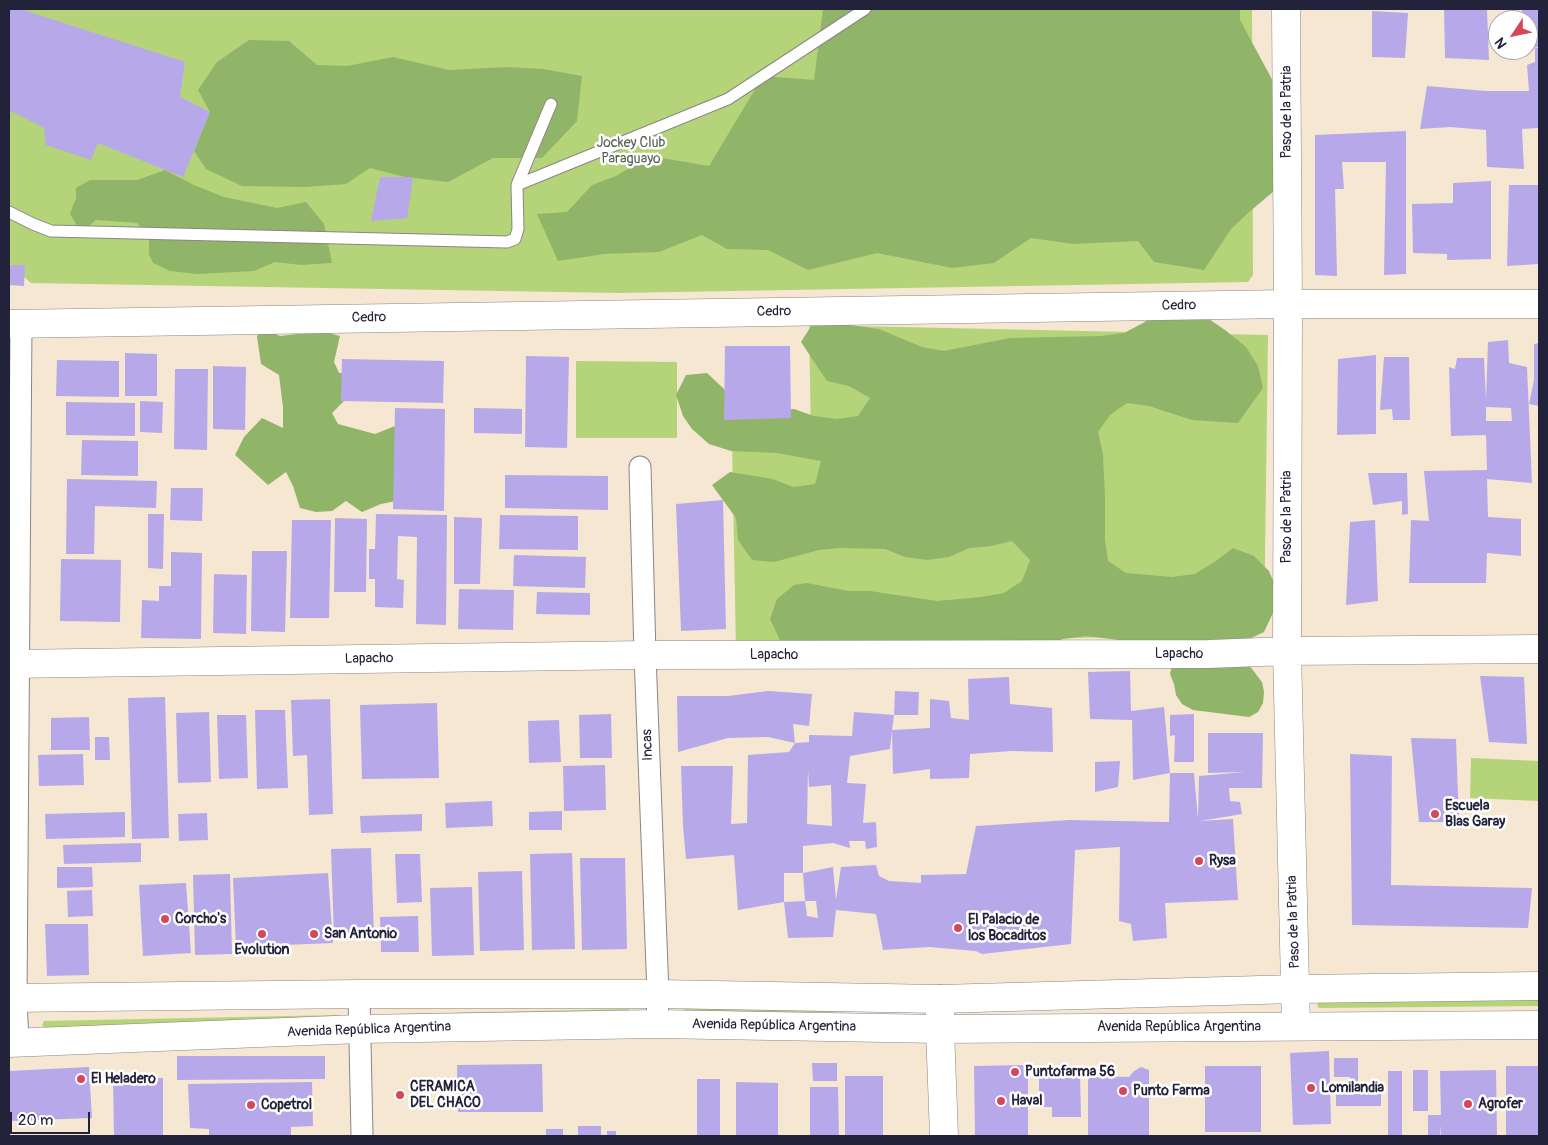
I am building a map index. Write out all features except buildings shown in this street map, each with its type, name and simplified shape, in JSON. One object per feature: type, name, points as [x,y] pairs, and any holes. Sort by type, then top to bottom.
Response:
[{"type":"main road","name":"Paso de la Patria","points":[[1286,9],[1288,304],[1287,651],[1296,1026]]},
{"type":"main road","name":"Cedro","points":[[15,324],[1288,304],[1539,304]]},
{"type":"main road","name":"Lapacho","points":[[14,664],[645,655],[1209,654],[1287,651],[1539,649]]},
{"type":"main road","points":[[12,998],[359,994],[658,994],[940,999],[1296,989],[1539,986]]},
{"type":"main road","points":[[940,999],[944,1136]]},
{"type":"main road","name":"Avenida República Argentina","points":[[13,1043],[360,1029],[657,1024],[940,1029],[1539,1024]]},
{"type":"street","points":[[13,1043],[15,324]]},
{"type":"street","name":"Incas","points":[[640,467],[658,994],[657,1024]]},
{"type":"street","points":[[359,994],[362,1136]]},
{"type":"lane","points":[[516,185],[728,99],[865,9]]},
{"type":"lane","points":[[9,212],[51,231],[507,242],[516,239],[518,229],[516,185],[551,104]]},
{"type":"green space","name":"Jockey Club Paraguayo","points":[[9,9],[1252,9],[1253,275],[1248,282],[618,293],[31,283],[9,263]]},
{"type":"green space","points":[[823,9],[1240,9],[1240,20],[1274,83],[1287,180],[1231,229],[1204,270],[1154,262],[1138,241],[1073,244],[1031,238],[994,263],[952,268],[877,253],[808,270],[768,250],[727,249],[702,235],[659,252],[604,254],[558,261],[537,214],[567,212],[592,185],[616,176],[650,156],[709,166],[763,76],[814,80]]},
{"type":"green space","points":[[249,40],[289,41],[317,65],[347,66],[393,57],[449,70],[507,67],[543,69],[582,76],[577,121],[542,158],[493,158],[448,182],[405,177],[370,168],[346,184],[305,187],[242,186],[206,169],[194,151],[210,112],[198,90],[217,62]]},
{"type":"green space","points":[[165,170],[194,185],[224,197],[277,208],[306,202],[324,224],[332,263],[301,265],[275,262],[254,271],[197,274],[170,271],[153,263],[149,254],[149,241],[146,233],[137,223],[96,220],[81,232],[70,214],[76,198],[76,188],[90,180],[137,180]]},
{"type":"green space","points":[[1163,310],[1206,317],[1225,330],[1246,347],[1258,366],[1263,388],[1238,423],[1192,420],[1149,406],[1127,403],[1110,415],[1098,432],[1103,454],[1105,540],[1108,561],[1126,573],[1172,577],[1195,574],[1233,548],[1254,556],[1269,571],[1277,590],[1273,613],[1264,632],[1243,642],[1153,644],[1085,636],[1063,639],[1022,655],[802,648],[780,640],[770,619],[777,599],[794,585],[807,583],[848,591],[870,591],[937,601],[981,597],[1004,593],[1022,581],[1030,560],[1012,541],[991,546],[969,548],[949,557],[927,560],[905,557],[885,549],[840,548],[819,550],[774,562],[752,560],[738,540],[736,518],[712,485],[730,472],[773,479],[793,487],[815,484],[821,461],[777,453],[731,451],[709,444],[692,429],[683,416],[676,395],[686,375],[707,373],[737,405],[770,412],[794,409],[814,416],[837,419],[858,416],[870,398],[849,386],[827,381],[801,342],[813,323],[835,323],[879,329],[922,347],[944,351],[1010,338],[1101,336],[1124,333]]},
{"type":"green space","points":[[310,319],[325,332],[340,336],[334,362],[339,373],[348,373],[346,399],[332,413],[338,424],[375,434],[400,424],[396,501],[381,504],[362,512],[346,501],[332,511],[316,512],[300,508],[286,472],[268,485],[235,455],[244,437],[262,418],[283,428],[283,407],[279,375],[261,364],[257,336],[264,329],[280,336],[297,334]]},
{"type":"green space","points":[[809,325],[1268,335],[1264,632],[736,649],[732,441],[811,437]]},
{"type":"green space","points":[[576,361],[677,362],[677,438],[576,438]]},
{"type":"green space","points":[[1249,665],[1262,682],[1264,692],[1263,703],[1258,712],[1249,717],[1193,710],[1182,704],[1176,695],[1170,674],[1172,666]]},
{"type":"green space","points":[[1471,758],[1539,761],[1539,801],[1470,798]]},
{"type":"green space","points":[[1539,999],[1539,1006],[1319,1008],[1317,1005],[1320,1001]]},
{"type":"green space","points":[[684,1008],[913,1011],[686,1014],[683,1011]]},
{"type":"green space","points":[[629,1009],[631,1013],[386,1016],[389,1014]]},
{"type":"green space","points":[[338,1015],[340,1020],[44,1028],[42,1025],[44,1021]]},
{"type":"place","name":"Escuela Blas Garay","points":[[1435,814]]},
{"type":"place","name":"Rysa","points":[[1199,861]]},
{"type":"place","name":"Corcho's","points":[[165,919]]},
{"type":"place","name":"El Palacio de los Bocaditos","points":[[958,928]]},
{"type":"place","name":"Evolution","points":[[262,934]]},
{"type":"place","name":"San Antonio","points":[[314,934]]},
{"type":"place","name":"Puntofarma 56","points":[[1015,1072]]},
{"type":"place","name":"El Heladero","points":[[81,1079]]},
{"type":"place","name":"Lomilandia","points":[[1311,1088]]},
{"type":"place","name":"Punto Farma","points":[[1123,1091]]},
{"type":"place","name":"CERAMICA DEL CHACO","points":[[400,1095]]},
{"type":"place","name":"Haval","points":[[1001,1101]]},
{"type":"place","name":"Agrofer","points":[[1468,1104]]},
{"type":"place","name":"Copetrol","points":[[251,1105]]}]
